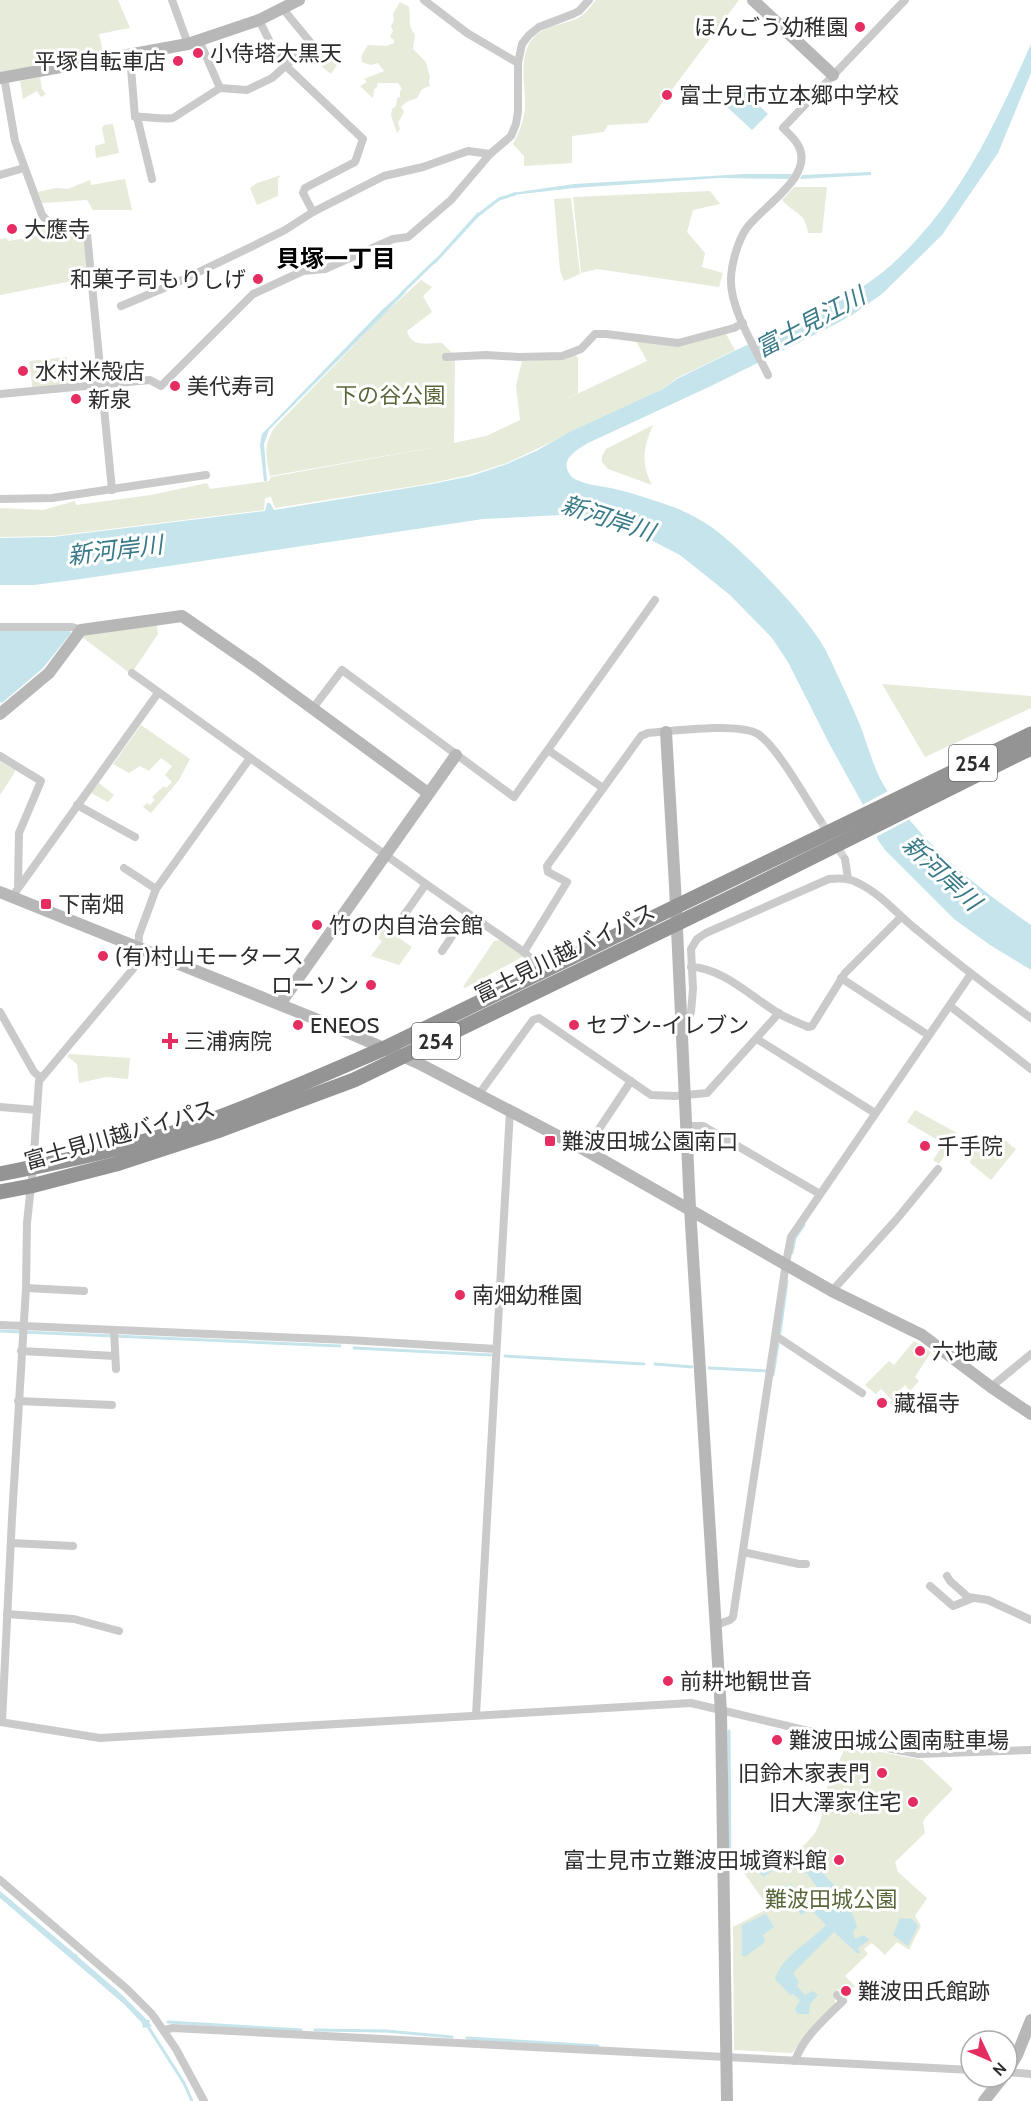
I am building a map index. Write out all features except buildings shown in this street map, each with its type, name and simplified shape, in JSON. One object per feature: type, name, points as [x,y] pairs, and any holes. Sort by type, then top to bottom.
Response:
[{"type":"highway","name":"富士見川越バイパス","points":[[0,1192],[99,1169],[220,1130],[334,1089],[675,925],[1031,734]]},
{"type":"highway","name":"富士見川越バイパス","points":[[919,796],[1031,748]]},
{"type":"highway","name":"富士見川越バイパス","points":[[0,1174],[99,1154],[203,1123],[333,1072],[675,907],[848,831]]},
{"type":"street","points":[[172,0],[220,88]]},
{"type":"street","points":[[112,490],[87,234],[83,229],[53,224],[45,219],[15,141],[2,77],[130,56],[194,42],[259,20],[299,0]]},
{"type":"street","points":[[424,0],[467,33],[518,63]]},
{"type":"street","points":[[0,394],[150,380],[161,386],[253,294],[303,271],[325,269],[393,239],[408,237],[451,200],[490,154],[511,136],[518,111],[518,63],[522,44],[529,34],[539,27],[579,11],[589,0]]},
{"type":"street","points":[[753,0],[833,75]]},
{"type":"street","points":[[768,375],[732,295],[731,276],[744,231],[790,185],[800,168],[801,151],[798,144],[783,128],[905,0]]},
{"type":"street","points":[[137,117],[173,118],[220,88],[247,90],[272,78],[311,43],[284,9]]},
{"type":"street","points":[[259,20],[272,46],[285,61],[286,66],[363,139],[355,162],[305,188],[303,193],[313,212]]},
{"type":"street","points":[[130,56],[135,117],[137,117],[152,179]]},
{"type":"street","points":[[121,306],[214,266],[384,176],[423,167],[468,151],[490,154]]},
{"type":"street","points":[[0,175],[24,168]]},
{"type":"street","points":[[446,357],[562,356],[581,349],[595,334],[678,343],[745,327]]},
{"type":"street","points":[[0,498],[44,499],[206,475]]},
{"type":"street","points":[[313,708],[342,670],[514,797],[655,600]]},
{"type":"street","points":[[0,627],[72,627],[81,630],[182,616],[313,708],[428,793]]},
{"type":"street","points":[[0,714],[49,673],[81,630]]},
{"type":"street","points":[[132,673],[524,952],[544,971]]},
{"type":"street","points":[[10,892],[159,693]]},
{"type":"street","points":[[524,952],[567,882],[548,872],[547,866],[641,736],[648,733],[748,729],[772,746],[820,820]]},
{"type":"street","points":[[666,732],[690,1208],[721,1712],[727,2101]]},
{"type":"street","points":[[548,750],[603,788]]},
{"type":"street","points":[[280,1004],[456,755]]},
{"type":"street","points":[[0,756],[41,781],[19,833],[10,892]]},
{"type":"street","points":[[250,758],[156,889],[139,935],[138,956],[133,969],[40,1077],[27,1223],[26,1288],[1,1722],[100,1738],[691,1703],[721,1712],[918,1754],[1031,1750]]},
{"type":"street","points":[[77,805],[135,837]]},
{"type":"street","points":[[845,859],[848,879]]},
{"type":"street","points":[[124,868],[156,889]]},
{"type":"street","points":[[682,1033],[691,1012],[693,989],[691,949],[697,939],[829,879],[848,879],[875,892],[901,917],[971,974],[1031,1018]]},
{"type":"street","points":[[402,918],[426,884]]},
{"type":"street","points":[[10,892],[138,948],[404,1056],[479,1094],[690,1208],[832,1290],[922,1335],[991,1388],[1031,1414]]},
{"type":"street","points":[[442,951],[468,913]]},
{"type":"street","points":[[692,967],[703,967],[808,1028],[812,1026],[845,972],[901,917]]},
{"type":"street","points":[[716,1625],[733,1617],[791,1237],[971,974]]},
{"type":"street","points":[[841,978],[928,1035]]},
{"type":"street","points":[[950,1006],[1031,1069]]},
{"type":"street","points":[[0,1012],[34,1072],[40,1077]]},
{"type":"street","points":[[479,1094],[533,1020],[538,1018],[651,1095],[707,1093],[779,1013]]},
{"type":"street","points":[[757,1039],[875,1113]]},
{"type":"street","points":[[585,1150],[631,1081]]},
{"type":"street","points":[[0,1107],[37,1110]]},
{"type":"street","points":[[476,1715],[510,1110]]},
{"type":"street","points":[[687,1126],[704,1125],[820,1194]]},
{"type":"street","points":[[832,1290],[896,1220],[938,1169]]},
{"type":"street","points":[[26,1288],[84,1291]]},
{"type":"street","points":[[0,1325],[22,1330],[348,1340],[495,1349]]},
{"type":"street","points":[[115,1334],[116,1369]]},
{"type":"street","points":[[776,1336],[862,1393]]},
{"type":"street","points":[[21,1351],[116,1356]]},
{"type":"street","points":[[991,1388],[1031,1354]]},
{"type":"street","points":[[18,1401],[112,1405]]},
{"type":"street","points":[[10,1543],[74,1546]]},
{"type":"street","points":[[743,1552],[806,1564]]},
{"type":"street","points":[[947,1576],[964,1594],[988,1600],[1031,1620]]},
{"type":"street","points":[[930,1586],[953,1606],[973,1598]]},
{"type":"street","points":[[7,1614],[74,1619],[119,1631]]},
{"type":"street","points":[[0,1880],[127,1989],[152,2014],[186,2066],[204,2101]]},
{"type":"street","points":[[795,2061],[799,2049],[843,2001],[837,1995]]},
{"type":"street","points":[[1019,2050],[1031,2020]]},
{"type":"street","points":[[164,2030],[172,2028],[959,2069]]},
{"type":"street","points":[[984,2101],[994,2089]]},
{"type":"green space","points":[[0,0],[118,0],[130,28],[99,34],[104,57],[0,74]]},
{"type":"green space","points":[[596,0],[739,0],[647,123],[608,125],[604,132],[572,136],[572,163],[524,166],[524,156],[513,144],[521,127],[524,113],[524,59],[529,44],[538,33],[579,18]]},
{"type":"green space","points":[[400,2],[409,7],[410,24],[415,35],[413,49],[426,62],[430,86],[422,89],[417,98],[406,102],[401,107],[404,112],[398,123],[400,129],[397,133],[391,115],[402,89],[398,83],[378,83],[374,89],[373,98],[360,86],[367,82],[364,79],[384,71],[378,63],[371,65],[362,62],[362,57],[368,45],[386,46],[394,43],[390,37],[393,31],[391,26],[394,21],[393,14]]},
{"type":"green space","points":[[312,46],[341,59],[331,74],[305,53]]},
{"type":"green space","points":[[40,77],[42,89],[46,94],[41,97],[37,91],[23,99],[20,81]]},
{"type":"green space","points":[[113,124],[119,153],[96,158],[95,146],[105,143],[102,128],[104,125]]},
{"type":"green space","points":[[281,175],[278,179],[278,196],[257,205],[250,188],[257,183]]},
{"type":"green space","points":[[125,179],[132,210],[93,210],[87,200],[42,203],[38,192],[56,188],[68,189],[90,180],[91,185]]},
{"type":"green space","points":[[794,187],[827,187],[822,233],[808,233],[802,217],[782,200]]},
{"type":"green space","points":[[710,191],[720,204],[693,210],[687,232],[705,253],[702,267],[723,273],[719,287],[597,269],[581,273],[573,197]]},
{"type":"green space","points":[[571,198],[580,274],[564,281],[560,270],[554,199]]},
{"type":"green space","points":[[42,223],[56,229],[73,231],[82,236],[86,264],[82,279],[0,295],[0,239],[7,238],[8,241],[25,238],[28,233],[27,226]]},
{"type":"green space","name":"下の谷公園","points":[[421,280],[432,287],[423,296],[432,312],[407,331],[412,340],[426,344],[442,343],[455,356],[454,443],[486,436],[520,420],[516,386],[522,361],[561,359],[576,355],[578,358],[578,393],[562,401],[647,361],[636,341],[674,346],[726,334],[735,350],[677,378],[663,389],[507,463],[469,475],[427,484],[275,508],[271,497],[265,498],[264,510],[54,536],[0,537],[0,508],[43,510],[75,501],[76,505],[151,495],[207,483],[210,489],[269,481],[271,477],[452,444],[270,476],[267,445],[275,427],[382,316]]},
{"type":"green space","points":[[67,357],[69,389],[33,392],[29,361]]},
{"type":"green space","points":[[653,425],[645,455],[646,470],[652,485],[608,469],[602,462],[606,449]]},
{"type":"green space","points":[[156,618],[158,634],[131,674],[82,637],[90,627]]},
{"type":"green space","points":[[882,684],[1031,696],[1031,708],[925,757]]},
{"type":"green space","points":[[141,725],[190,759],[179,780],[151,813],[143,807],[147,803],[150,805],[155,800],[152,797],[172,782],[165,775],[172,766],[161,758],[149,771],[140,766],[129,773],[113,764]]},
{"type":"green space","points":[[0,761],[15,772],[0,795]]},
{"type":"green space","points":[[99,783],[114,795],[108,802],[91,793]]},
{"type":"green space","points":[[384,928],[412,947],[399,965],[371,956],[382,941],[377,937]]},
{"type":"green space","points":[[500,940],[524,956],[463,987],[494,941]]},
{"type":"green space","points":[[69,1054],[130,1058],[128,1079],[106,1077],[79,1083],[77,1064],[67,1056]]},
{"type":"green space","points":[[915,1110],[957,1133],[939,1164],[933,1160],[944,1144],[907,1122]]},
{"type":"green space","points":[[999,1136],[1016,1149],[991,1180],[970,1163],[979,1144],[987,1138]]},
{"type":"green space","points":[[914,1341],[931,1352],[915,1377],[919,1381],[910,1391],[905,1385],[897,1393],[903,1402],[895,1409],[890,1403],[892,1400],[881,1389],[876,1394],[865,1385],[889,1361],[894,1365]]},
{"type":"green space","name":"難波田城公園","points":[[850,1746],[922,1760],[953,1789],[925,1818],[923,1822],[925,1833],[895,1862],[898,1872],[927,1898],[915,1916],[921,1926],[909,1950],[897,1942],[885,1955],[872,1943],[864,1949],[868,1954],[845,1976],[855,1986],[845,1996],[838,1989],[832,1995],[835,2004],[816,2022],[792,2053],[734,2050],[733,1927],[769,1908],[744,1873],[784,1858],[810,1839],[820,1822],[830,1780],[845,1748]]},
{"type":"water","points":[[1031,44],[1031,73],[998,153],[942,235],[882,294],[830,327],[588,443],[571,455],[567,468],[576,480],[646,498],[676,508],[701,520],[736,547],[767,577],[798,611],[822,644],[857,717],[879,776],[903,812],[936,848],[972,881],[1031,925],[1031,970],[954,919],[885,850],[788,662],[772,638],[730,595],[680,555],[647,538],[607,523],[562,515],[483,519],[81,579],[34,585],[0,585],[0,538],[53,537],[265,511],[267,503],[270,503],[274,510],[432,484],[471,476],[507,464],[826,308],[859,289],[890,266],[936,217],[955,191],[988,134]]},
{"type":"water","points":[[741,88],[768,114],[752,130],[725,105]]},
{"type":"water","points":[[871,172],[871,175],[800,179],[802,175]]},
{"type":"water","points":[[745,174],[792,174],[789,179],[719,178],[574,188],[513,195],[512,193],[574,184]]},
{"type":"water","points":[[478,212],[481,214],[435,264],[433,262]]},
{"type":"water","points":[[404,290],[406,292],[269,430],[264,444],[267,481],[264,481],[260,445],[262,434]]},
{"type":"water","points":[[0,631],[70,631],[71,633],[43,668],[2,703],[0,702]]},
{"type":"water","points":[[802,1851],[846,1898],[857,1926],[853,1933],[855,1939],[864,1935],[869,1940],[858,1948],[860,1952],[858,1954],[834,1932],[793,1973],[799,1982],[797,1986],[805,1995],[813,1991],[818,1995],[810,2004],[809,2014],[798,2014],[795,2009],[800,2000],[793,1994],[790,1995],[775,1979],[790,1956],[826,1925],[810,1909],[801,1915],[790,1901],[779,1908],[770,1896],[791,1884],[805,1898],[817,1887],[798,1861],[776,1868],[763,1877],[759,1872]]},
{"type":"water","points":[[0,1891],[78,1955],[147,2020],[150,2020],[149,2023],[152,2026],[143,2028],[142,2023],[124,2004],[0,1898]]},
{"type":"water","points":[[766,1914],[774,1927],[763,1935],[765,1942],[746,1956],[742,1956],[742,1925]]},
{"type":"water","points":[[900,1918],[912,1919],[918,1926],[908,1946],[893,1935]]},
{"type":"pier","points":[[890,790],[912,818],[874,838],[860,806]]},
{"type":"waterway","points":[[477,216],[499,199],[515,194]]},
{"type":"waterway","points":[[402,293],[436,260]]},
{"type":"waterway","points":[[792,1253],[795,1238],[804,1225]]},
{"type":"waterway","points":[[780,1333],[787,1281]]},
{"type":"waterway","points":[[0,1331],[340,1346]]},
{"type":"waterway","points":[[773,1375],[778,1344]]},
{"type":"waterway","points":[[354,1348],[491,1355]]},
{"type":"waterway","points":[[505,1356],[644,1364]]},
{"type":"waterway","points":[[655,1364],[692,1367]]},
{"type":"waterway","points":[[709,1368],[767,1371]]},
{"type":"waterway","points":[[729,1731],[730,1866]]},
{"type":"waterway","points":[[168,2022],[301,2030]]},
{"type":"waterway","points":[[147,2025],[184,2083],[192,2101]]},
{"type":"waterway","points":[[315,2030],[386,2031],[452,2037]]},
{"type":"waterway","points":[[467,2038],[598,2046]]},
{"type":"tunnel","points":[[820,820],[845,859]]},
{"type":"place","name":"ほんごう幼稚園","points":[[860,27]]},
{"type":"place","name":"小侍塔大黒天","points":[[198,53]]},
{"type":"place","name":"平塚自転車店","points":[[178,61]]},
{"type":"place","name":"富士見市立本郷中学校","points":[[667,95]]},
{"type":"place","name":"大應寺","points":[[12,229]]},
{"type":"place","name":"和菓子司もりしげ","points":[[258,279]]},
{"type":"place","name":"水村米殻店","points":[[23,371]]},
{"type":"place","name":"美代寿司","points":[[175,386]]},
{"type":"place","name":"新泉","points":[[76,399]]},
{"type":"place","name":"下南畑","points":[[46,904]]},
{"type":"place","name":"竹の内自治会館","points":[[317,925]]},
{"type":"place","name":"(有)村山モータース","points":[[103,956]]},
{"type":"place","name":"ローソン","points":[[371,985]]},
{"type":"place","name":"ENEOS","points":[[298,1025]]},
{"type":"place","name":"セブン-イレブン","points":[[574,1025]]},
{"type":"place","name":"三浦病院","points":[[170,1041]]},
{"type":"place","name":"難波田城公園南口","points":[[550,1141]]},
{"type":"place","name":"千手院","points":[[925,1146]]},
{"type":"place","name":"南畑幼稚園","points":[[460,1295]]},
{"type":"place","name":"六地蔵","points":[[920,1351]]},
{"type":"place","name":"藏福寺","points":[[882,1403]]},
{"type":"place","name":"前耕地観世音","points":[[668,1681]]},
{"type":"place","name":"難波田城公園南駐車場","points":[[777,1740]]},
{"type":"place","name":"旧鈴木家表門","points":[[882,1773]]},
{"type":"place","name":"旧大澤家住宅","points":[[913,1802]]},
{"type":"place","name":"富士見市立難波田城資料館","points":[[839,1860]]},
{"type":"place","name":"難波田氏館跡","points":[[846,1991]]},
{"type":"district","name":"貝塚一丁目","points":[[336,258]]},
{"type":"water label","name":"富士見江川","points":[[810,322]]},
{"type":"water label","name":"新河岸川","points":[[608,518]]},
{"type":"water label","name":"新河岸川","points":[[115,550]]},
{"type":"water label","name":"新河岸川","points":[[942,873]]}]
